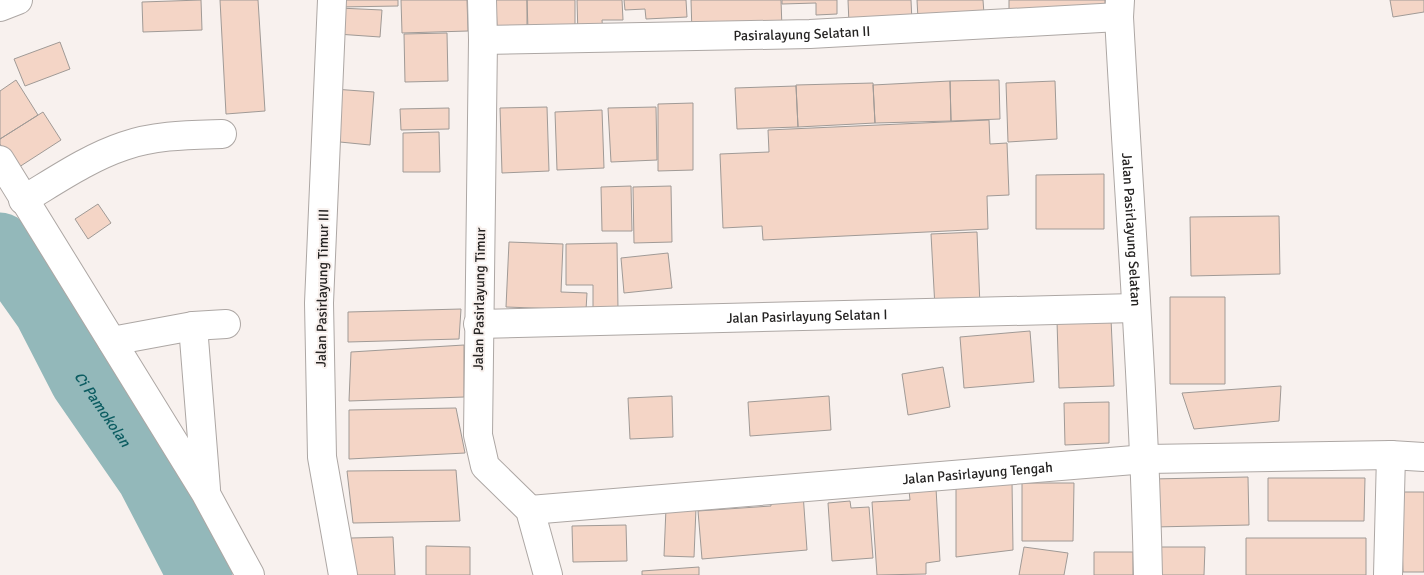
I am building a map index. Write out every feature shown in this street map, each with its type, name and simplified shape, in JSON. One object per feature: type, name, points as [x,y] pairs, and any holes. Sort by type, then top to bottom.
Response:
[{"type":"street","points":[[0,7],[18,0]]},
{"type":"street","name":"Jalan Pasirlayung Timur III","points":[[332,0],[319,303],[322,448],[344,575]]},
{"type":"street","name":"Jalan Pasirlayung Timur","points":[[482,0],[484,40],[478,324],[478,435],[485,466],[530,510]]},
{"type":"street","name":"Pasiralayung Selatan II","points":[[484,40],[810,34],[1120,9]]},
{"type":"street","name":"Jalan Pasirlayung Selatan","points":[[1120,9],[1135,308],[1146,459],[1148,575]]},
{"type":"street","points":[[23,200],[88,162],[125,145],[174,135],[222,134]]},
{"type":"street","points":[[0,160],[206,494],[250,575]]},
{"type":"street","name":"Jalan Pasirlayung Selatan I","points":[[478,324],[1135,308]]},
{"type":"street","points":[[112,341],[194,326],[226,324]]},
{"type":"street","points":[[194,326],[206,494]]},
{"type":"street","points":[[1388,575],[1391,455]]},
{"type":"street","name":"Jalan Pasirlayung Tengah","points":[[530,510],[1146,459],[1391,455],[1424,457]]},
{"type":"street","points":[[530,510],[548,575]]},
{"type":"building","points":[[201,0],[202,30],[143,32],[142,2]]},
{"type":"building","points":[[220,0],[258,0],[265,111],[226,114]]},
{"type":"building","points":[[340,0],[398,0],[398,6],[340,7]]},
{"type":"building","points":[[401,0],[467,0],[468,31],[402,33]]},
{"type":"building","points":[[496,0],[527,0],[527,29],[497,30]]},
{"type":"building","points":[[527,0],[575,0],[575,28],[528,30]]},
{"type":"building","points":[[577,0],[622,0],[623,20],[602,20],[603,35],[578,36]]},
{"type":"building","points":[[624,0],[686,0],[687,17],[646,19],[645,9],[625,10]]},
{"type":"building","points":[[691,0],[781,0],[782,29],[692,33]]},
{"type":"building","points":[[782,0],[837,0],[837,14],[816,15],[816,3],[782,4]]},
{"type":"building","points":[[848,0],[911,0],[912,22],[849,24]]},
{"type":"building","points":[[917,0],[983,0],[984,14],[918,19]]},
{"type":"building","points":[[1009,0],[1105,0],[1105,14],[1009,17]]},
{"type":"building","points":[[1390,0],[1424,0],[1424,12],[1393,17]]},
{"type":"building","points":[[339,8],[382,10],[380,37],[337,34]]},
{"type":"building","points":[[447,33],[448,81],[405,82],[404,34]]},
{"type":"building","points":[[60,42],[70,69],[25,86],[14,59]]},
{"type":"building","points":[[16,80],[38,115],[0,139],[0,91]]},
{"type":"building","points":[[999,80],[1000,119],[951,121],[950,81]]},
{"type":"building","points":[[950,81],[951,121],[875,123],[873,85]]},
{"type":"building","points":[[1055,81],[1057,139],[1008,142],[1006,83]]},
{"type":"building","points":[[873,83],[875,123],[798,127],[796,85]]},
{"type":"building","points":[[796,86],[798,127],[737,129],[735,88]]},
{"type":"building","points":[[334,89],[374,92],[370,145],[330,141]]},
{"type":"building","points":[[693,103],[693,170],[658,171],[658,104]]},
{"type":"building","points":[[547,107],[549,171],[502,173],[500,108]]},
{"type":"building","points":[[656,107],[657,160],[611,162],[608,108]]},
{"type":"building","points":[[449,108],[449,129],[401,130],[400,109]]},
{"type":"building","points":[[602,110],[604,168],[557,170],[555,112]]},
{"type":"building","points":[[43,112],[61,140],[16,169],[0,144],[0,139]]},
{"type":"building","points":[[989,120],[990,144],[1007,143],[1009,195],[987,196],[988,229],[763,240],[762,226],[723,228],[720,154],[769,152],[768,130]]},
{"type":"building","points":[[439,132],[440,172],[403,172],[403,133]]},
{"type":"building","points":[[1104,174],[1104,229],[1036,229],[1036,175]]},
{"type":"building","points":[[631,186],[632,231],[602,231],[601,187]]},
{"type":"building","points":[[671,186],[672,242],[634,243],[633,187]]},
{"type":"building","points":[[98,204],[111,223],[88,239],[75,219]]},
{"type":"building","points":[[1279,216],[1280,274],[1191,276],[1190,217]]},
{"type":"building","points":[[977,232],[980,306],[935,308],[931,234]]},
{"type":"building","points":[[509,242],[563,244],[561,292],[587,293],[586,310],[506,307]]},
{"type":"building","points":[[617,243],[618,310],[593,311],[593,285],[566,285],[566,244]]},
{"type":"building","points":[[668,253],[672,288],[624,293],[621,258]]},
{"type":"building","points":[[1170,297],[1225,297],[1225,384],[1170,384]]},
{"type":"building","points":[[461,309],[459,339],[348,342],[348,312]]},
{"type":"building","points":[[1111,319],[1114,386],[1059,388],[1057,321]]},
{"type":"building","points":[[1030,331],[1034,382],[964,388],[960,337]]},
{"type":"building","points":[[464,345],[464,397],[349,401],[351,352]]},
{"type":"building","points":[[943,367],[950,407],[908,415],[902,374]]},
{"type":"building","points":[[1281,386],[1279,421],[1194,429],[1182,393]]},
{"type":"building","points":[[672,396],[673,437],[630,439],[628,398]]},
{"type":"building","points":[[829,396],[831,430],[750,436],[748,402]]},
{"type":"building","points":[[1109,402],[1109,443],[1065,445],[1064,403]]},
{"type":"building","points":[[456,408],[465,453],[349,459],[349,410]]},
{"type":"building","points":[[456,470],[460,521],[353,523],[347,471]]},
{"type":"building","points":[[1248,477],[1249,525],[1153,527],[1152,479]]},
{"type":"building","points":[[1268,478],[1365,478],[1364,521],[1268,521]]},
{"type":"building","points":[[1012,481],[1013,550],[956,557],[956,482]]},
{"type":"building","points":[[1022,483],[1074,483],[1073,541],[1022,541]]},
{"type":"building","points":[[936,488],[940,561],[926,563],[926,574],[877,575],[872,502],[910,500],[909,490]]},
{"type":"building","points":[[1400,492],[1424,492],[1424,572],[1403,572]]},
{"type":"building","points":[[803,493],[807,550],[702,559],[698,511],[771,506],[770,495]]},
{"type":"building","points":[[850,501],[851,508],[869,507],[873,558],[832,561],[828,503]]},
{"type":"building","points":[[666,508],[696,508],[694,557],[664,556]]},
{"type":"building","points":[[626,525],[627,561],[573,562],[572,526]]},
{"type":"building","points":[[393,537],[395,575],[352,575],[351,538]]},
{"type":"building","points":[[1246,538],[1366,538],[1366,575],[1246,575]]},
{"type":"building","points":[[426,546],[470,547],[470,575],[426,575]]},
{"type":"building","points":[[1024,547],[1068,553],[1064,575],[1019,575]]},
{"type":"building","points":[[1157,547],[1205,547],[1204,575],[1156,575]]},
{"type":"building","points":[[1094,552],[1133,552],[1133,575],[1094,575]]},
{"type":"building","points":[[699,567],[699,575],[642,575],[642,571]]},
{"type":"waterway","name":"Ci Pamokolan","points":[[0,245],[46,310],[82,380],[149,477],[200,575]]}]
